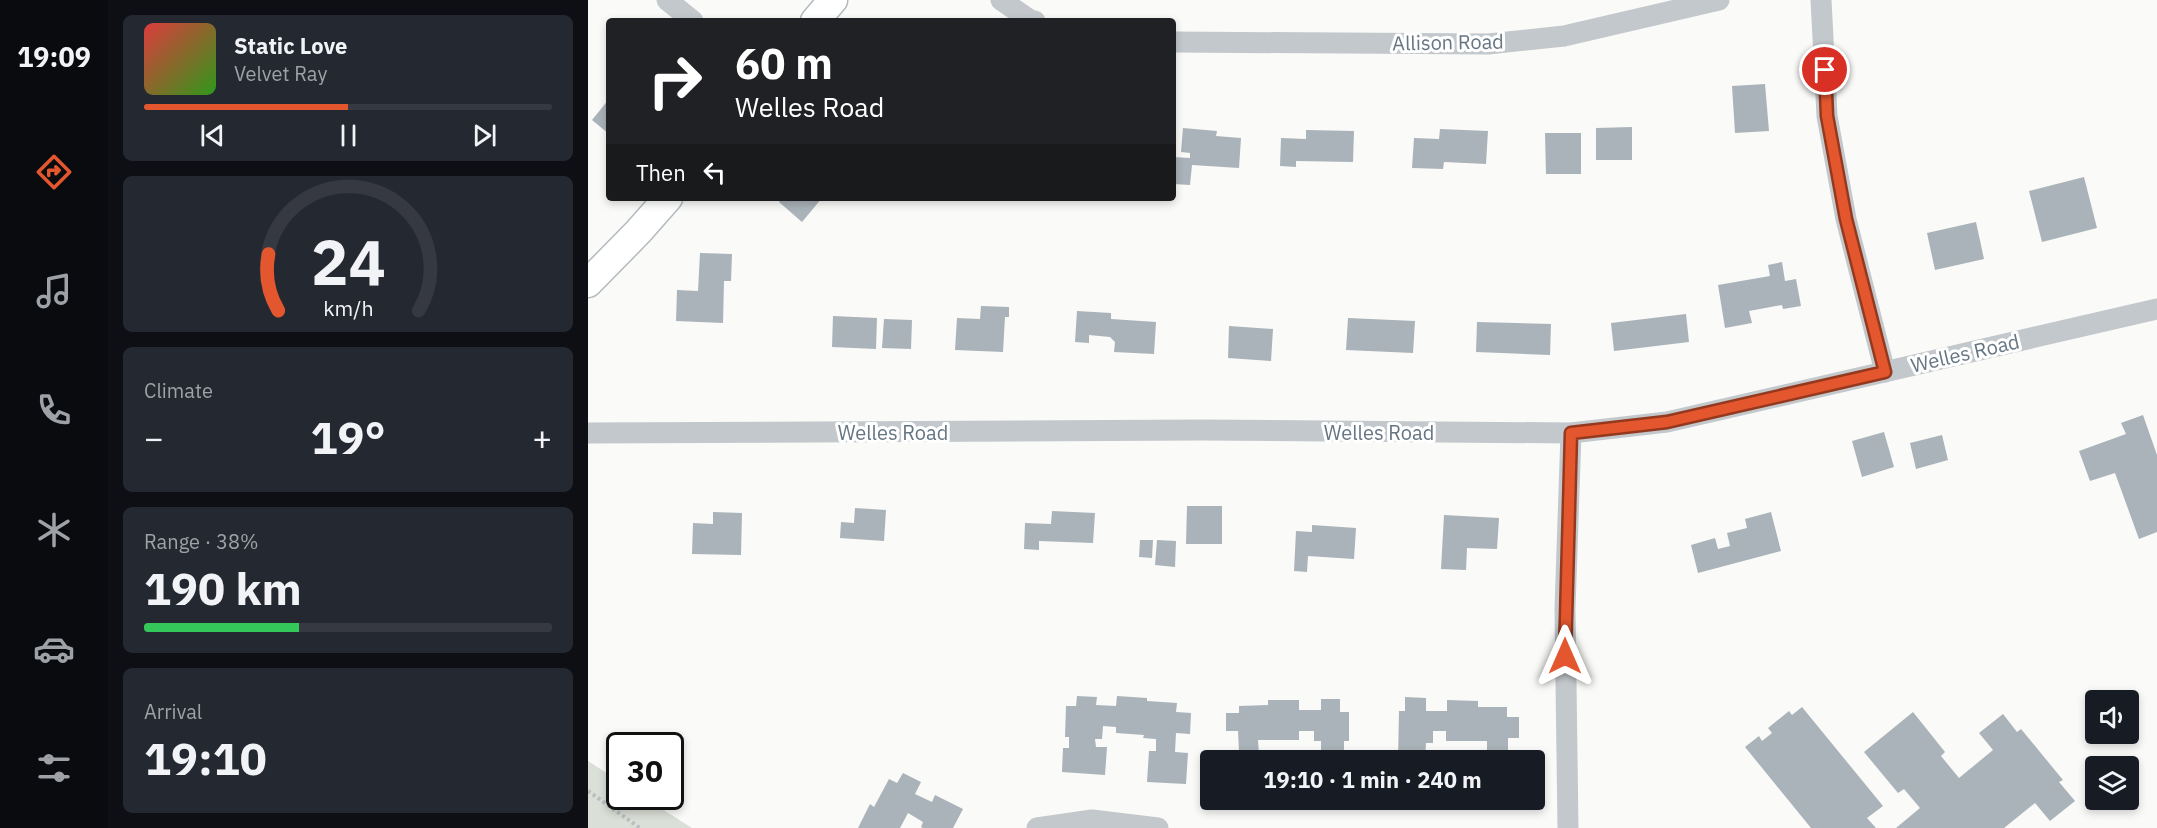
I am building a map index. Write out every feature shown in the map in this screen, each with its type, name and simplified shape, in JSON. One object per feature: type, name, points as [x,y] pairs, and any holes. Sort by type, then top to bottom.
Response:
[{"type":"street","points":[[667,0],[689,18]]},
{"type":"street","points":[[818,18],[833,0]]},
{"type":"street","points":[[1001,0],[1027,18]]},
{"type":"street","name":"Allison Road","points":[[1176,42],[1488,44],[1564,36],[1719,0]]},
{"type":"street","points":[[1821,0],[1827,116],[1846,219],[1885,372]]},
{"type":"street","points":[[588,283],[665,201]]},
{"type":"street","name":"Welles Road","points":[[588,433],[1213,430],[1571,433],[1667,422],[2157,309]]},
{"type":"street","points":[[1568,828],[1565,609],[1571,433]]},
{"type":"street","points":[[1037,828],[1092,820],[1158,828]]},
{"type":"path","points":[[588,791],[640,828]]},
{"type":"shaded area","points":[[588,761],[606,773],[606,810],[664,810],[692,828],[588,828]]},
{"type":"building","points":[[1765,84],[1769,131],[1735,133],[1732,86]]},
{"type":"building","points":[[606,103],[606,132],[592,120]]},
{"type":"building","points":[[1632,127],[1632,160],[1596,160],[1596,128]]},
{"type":"building","points":[[1183,128],[1217,131],[1216,136],[1241,138],[1239,168],[1192,165],[1190,185],[1176,184],[1176,157],[1190,158],[1190,153],[1181,152]]},
{"type":"building","points":[[1440,129],[1488,131],[1486,164],[1444,162],[1443,169],[1412,168],[1414,138],[1439,139]]},
{"type":"building","points":[[1306,130],[1354,131],[1353,162],[1296,161],[1296,167],[1280,166],[1281,138],[1306,139]]},
{"type":"building","points":[[1545,133],[1581,133],[1581,174],[1546,174]]},
{"type":"building","points":[[2084,177],[2097,228],[2042,242],[2029,191]]},
{"type":"building","points":[[780,201],[820,201],[802,222]]},
{"type":"building","points":[[1976,222],[1984,259],[1935,270],[1927,233]]},
{"type":"building","points":[[700,253],[732,254],[731,281],[724,281],[723,323],[676,321],[677,290],[698,291]]},
{"type":"building","points":[[1782,262],[1785,281],[1796,279],[1801,306],[1783,309],[1782,305],[1749,311],[1752,323],[1725,328],[1718,285],[1770,276],[1768,265]]},
{"type":"building","points":[[981,306],[1009,307],[1009,317],[1005,317],[1003,352],[955,350],[957,318],[980,319]]},
{"type":"building","points":[[1077,311],[1111,313],[1111,319],[1156,322],[1154,354],[1114,352],[1115,342],[1110,337],[1089,335],[1089,343],[1075,342]]},
{"type":"building","points":[[1686,314],[1689,342],[1614,351],[1611,323]]},
{"type":"building","points":[[833,316],[877,318],[876,349],[832,347]]},
{"type":"building","points":[[1348,318],[1415,321],[1413,353],[1346,350]]},
{"type":"building","points":[[884,319],[912,320],[911,349],[882,348]]},
{"type":"building","points":[[1477,322],[1551,324],[1550,355],[1476,352]]},
{"type":"building","points":[[1229,326],[1273,329],[1271,361],[1228,358]]},
{"type":"building","points":[[2143,415],[2157,455],[2157,532],[2139,539],[2115,473],[2090,481],[2079,451],[2126,434],[2121,423]]},
{"type":"building","points":[[1884,432],[1894,467],[1862,477],[1852,441]]},
{"type":"building","points":[[1942,435],[1948,460],[1916,469],[1910,443]]},
{"type":"building","points":[[1187,506],[1222,506],[1222,544],[1186,544]]},
{"type":"building","points":[[855,508],[886,510],[884,541],[840,538],[841,522],[854,523]]},
{"type":"building","points":[[1052,511],[1095,513],[1093,543],[1039,541],[1039,550],[1024,549],[1025,523],[1051,524]]},
{"type":"building","points":[[713,512],[742,513],[741,555],[692,554],[693,523],[713,524]]},
{"type":"building","points":[[1771,512],[1781,551],[1698,573],[1691,545],[1715,538],[1718,549],[1730,546],[1727,533],[1747,528],[1745,519]]},
{"type":"building","points":[[1444,515],[1499,518],[1497,549],[1467,548],[1466,570],[1441,569]]},
{"type":"building","points":[[1312,525],[1356,528],[1354,559],[1308,556],[1307,572],[1294,571],[1296,531],[1312,532]]},
{"type":"building","points":[[1140,540],[1153,540],[1152,558],[1139,557]]},
{"type":"building","points":[[1157,540],[1176,541],[1175,567],[1155,565]]},
{"type":"building","points":[[1077,696],[1097,697],[1096,705],[1116,706],[1117,696],[1147,698],[1147,701],[1177,703],[1176,712],[1191,713],[1190,734],[1176,733],[1175,752],[1188,753],[1186,784],[1147,782],[1149,751],[1156,751],[1156,739],[1143,738],[1144,735],[1116,733],[1116,727],[1103,726],[1102,739],[1095,739],[1096,747],[1107,747],[1105,775],[1062,772],[1063,748],[1069,748],[1069,737],[1065,737],[1066,706],[1076,706]]},
{"type":"building","points":[[1405,697],[1426,698],[1426,711],[1447,711],[1447,700],[1478,701],[1478,707],[1507,707],[1507,717],[1519,717],[1519,738],[1508,738],[1508,750],[1487,750],[1487,741],[1446,741],[1446,731],[1433,731],[1433,743],[1426,743],[1426,750],[1398,750],[1399,711],[1405,711]]},
{"type":"building","points":[[1321,699],[1340,699],[1340,712],[1349,712],[1349,741],[1344,741],[1344,750],[1321,750],[1321,741],[1314,741],[1314,731],[1299,731],[1299,740],[1258,740],[1259,750],[1239,750],[1238,731],[1226,731],[1226,713],[1239,713],[1239,706],[1268,705],[1268,700],[1299,700],[1299,710],[1321,710]]},
{"type":"building","points":[[1802,707],[1883,806],[1867,818],[1876,828],[1811,828],[1745,747],[1759,736],[1762,741],[1772,733],[1768,728],[1789,711],[1792,715]]},
{"type":"building","points":[[1913,712],[1945,752],[1941,756],[1959,778],[1993,750],[1979,733],[2003,714],[2017,732],[2021,729],[2063,780],[2059,782],[2075,801],[2050,821],[2035,803],[2004,828],[1896,828],[1920,808],[1904,789],[1898,793],[1864,752]]},
{"type":"building","points":[[903,773],[921,782],[915,794],[932,802],[935,795],[963,809],[953,828],[923,828],[921,827],[923,822],[908,813],[900,828],[858,828],[870,804],[874,807],[889,779],[897,783]]},
{"type":"route","points":[[1565,656],[1571,433],[1667,422],[1885,372],[1846,219],[1827,116],[1825,70]]}]
